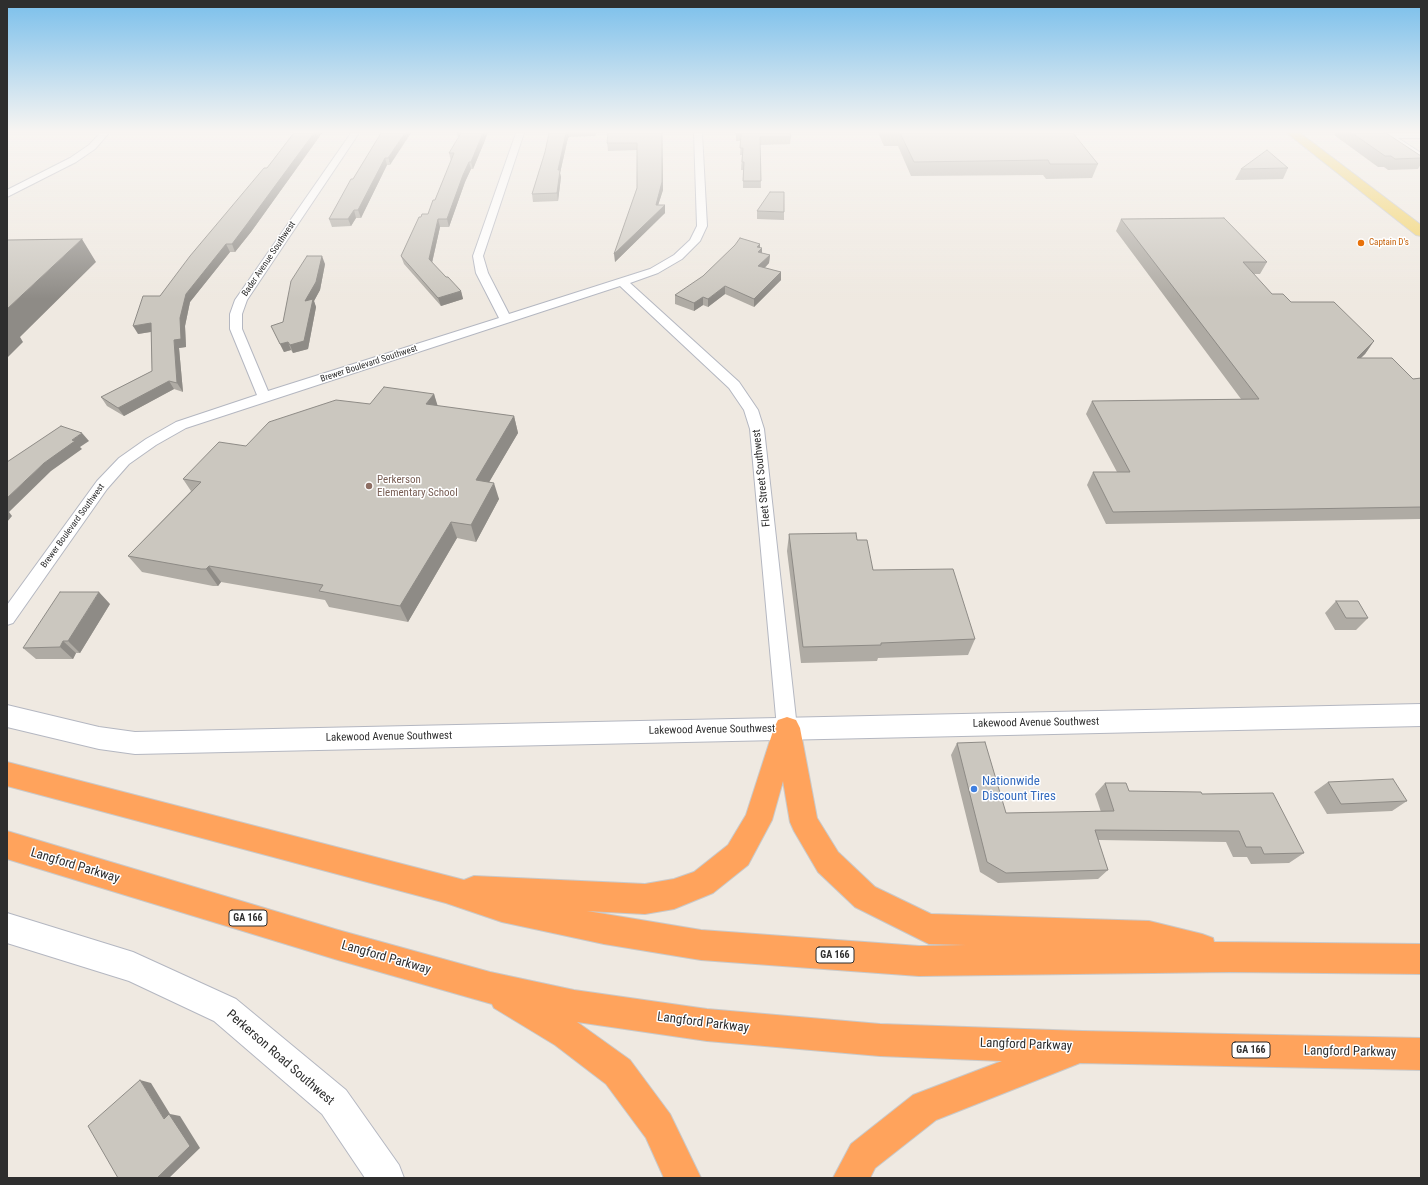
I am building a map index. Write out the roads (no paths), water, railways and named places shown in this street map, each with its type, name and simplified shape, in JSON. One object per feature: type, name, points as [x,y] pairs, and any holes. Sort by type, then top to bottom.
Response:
[{"type":"highway","points":[[446,889],[645,899],[674,894],[703,883],[738,855],[758,820],[787,728]]},
{"type":"highway","points":[[787,728],[804,822],[828,862],[865,897],[929,930],[1149,936],[1230,957]]},
{"type":"highway","name":"GA 166","points":[[7,774],[446,889],[502,907],[604,929],[701,945],[919,961],[1230,957],[1421,959]]},
{"type":"highway","name":"Langford Parkway","points":[[7,845],[338,945],[490,988],[574,1006],[707,1025],[880,1040],[1421,1054]]},
{"type":"highway","points":[[490,988],[566,1034],[618,1072],[658,1126],[683,1178]]},
{"type":"highway","points":[[851,1178],[863,1156],[925,1106],[1082,1046]]},
{"type":"main road","points":[[1364,188],[1421,232]]},
{"type":"street","points":[[7,194],[18,188]]},
{"type":"street","name":"Bader Avenue Southwest","points":[[264,397],[236,329],[236,314],[241,300],[317,188]]},
{"type":"street","points":[[501,188],[478,256],[482,273],[506,320]]},
{"type":"street","name":"Brewer Boulevard Southwest","points":[[7,618],[102,485],[124,461],[151,442],[181,426],[206,416],[654,271],[678,257],[695,241],[702,226],[700,188]]},
{"type":"street","name":"Fleet Street Southwest","points":[[622,282],[734,385],[752,410],[757,429],[787,728]]},
{"type":"street","name":"Lakewood Avenue Southwest","points":[[7,716],[99,738],[135,743],[1421,715]]},
{"type":"street","name":"Perkerson Road Southwest","points":[[7,928],[133,967],[225,1010],[334,1102],[386,1178]]},
{"type":"place","name":"Captain D's","points":[[1361,243]]},
{"type":"place","name":"Perkerson Elementary School","points":[[369,486]]},
{"type":"place","name":"Nationwide Discount Tires","points":[[974,789]]}]
